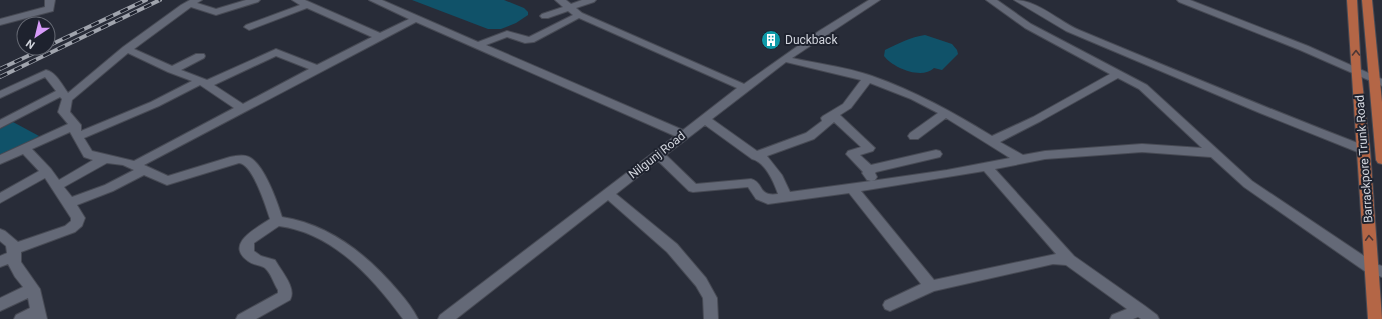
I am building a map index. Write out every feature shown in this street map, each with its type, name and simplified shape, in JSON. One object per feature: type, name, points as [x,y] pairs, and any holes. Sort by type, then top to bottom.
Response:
[{"type":"main road","name":"Barrackpore Trunk Road","points":[[1352,0],[1356,40],[1356,72],[1376,270],[1375,319]]},
{"type":"main road","name":"Barrackpore Trunk Road","points":[[1367,0],[1378,82],[1382,160]]},
{"type":"street","points":[[0,22],[50,9],[50,0]]},
{"type":"street","points":[[0,125],[64,95],[194,2],[216,12],[255,0]]},
{"type":"street","points":[[297,0],[380,37]]},
{"type":"street","points":[[374,0],[684,134]]},
{"type":"street","points":[[560,0],[579,14],[745,88]]},
{"type":"street","points":[[545,16],[592,0]]},
{"type":"street","name":"Nilgunj Road","points":[[446,319],[684,134],[784,59],[875,0]]},
{"type":"street","points":[[991,0],[1028,26],[1143,87],[1248,184],[1376,270]]},
{"type":"street","points":[[1019,0],[1069,29],[1264,111],[1364,150]]},
{"type":"street","points":[[1184,0],[1304,48],[1378,82]]},
{"type":"street","points":[[249,27],[308,4]]},
{"type":"street","points":[[478,45],[507,34],[526,40],[531,40],[579,14]]},
{"type":"street","points":[[69,203],[109,188],[140,167],[242,108],[417,18]]},
{"type":"street","points":[[127,49],[203,83],[242,108]]},
{"type":"street","points":[[0,160],[24,148],[156,104],[276,52],[317,69]]},
{"type":"street","points":[[172,70],[200,56]]},
{"type":"street","points":[[784,59],[868,78],[915,97],[946,112],[1020,159]]},
{"type":"street","points":[[0,95],[46,73],[53,79],[64,95],[64,112],[88,154],[95,157],[107,158],[140,167],[167,181],[231,160],[243,158],[250,162],[258,175],[272,203],[278,221]]},
{"type":"street","points":[[992,141],[1037,119],[1118,74]]},
{"type":"street","points":[[704,119],[756,156],[810,136],[828,122],[827,118],[847,106],[868,78]]},
{"type":"street","points":[[914,136],[946,112]]},
{"type":"street","points":[[833,115],[870,148],[852,154],[869,171],[868,173],[879,185]]},
{"type":"street","points":[[0,262],[14,253],[70,229],[76,223],[78,218],[47,172],[24,148]]},
{"type":"street","points":[[658,154],[693,188],[751,183],[763,199],[768,200],[879,185],[1045,155],[1142,148],[1215,153]]},
{"type":"street","points":[[869,171],[888,164],[936,154]]},
{"type":"street","points":[[759,155],[778,178],[786,197]]},
{"type":"street","points":[[57,186],[107,158]]},
{"type":"street","points":[[986,166],[1069,260],[1152,319]]},
{"type":"street","points":[[0,199],[47,172]]},
{"type":"street","points":[[852,188],[931,286]]},
{"type":"street","points":[[608,194],[672,248],[701,282],[710,298],[711,319]]},
{"type":"street","points":[[242,319],[285,296],[285,290],[270,264],[256,261],[248,254],[246,249],[248,241],[278,221],[300,225],[324,235],[367,265],[396,298],[411,319]]},
{"type":"street","points":[[0,234],[12,244],[14,262],[20,273],[33,289],[39,315],[22,319]]},
{"type":"street","points":[[890,305],[931,286],[1038,262],[1069,260]]},
{"type":"street","points":[[0,305],[33,289]]},
{"type":"street","points":[[1117,319],[1140,310]]},
{"type":"water","points":[[412,0],[504,0],[524,8],[528,12],[528,15],[516,23],[501,29],[488,29]]},
{"type":"water","points":[[925,35],[952,44],[957,50],[958,54],[942,70],[934,68],[922,73],[915,73],[894,65],[884,56],[885,50],[909,39]]},
{"type":"water","points":[[13,122],[39,136],[0,157],[0,129]]},
{"type":"railway","points":[[56,42],[146,0]]},
{"type":"railway","points":[[0,77],[160,0]]},
{"type":"railway","points":[[0,69],[28,56]]},
{"type":"place","name":"Duckback","points":[[771,40]]}]
